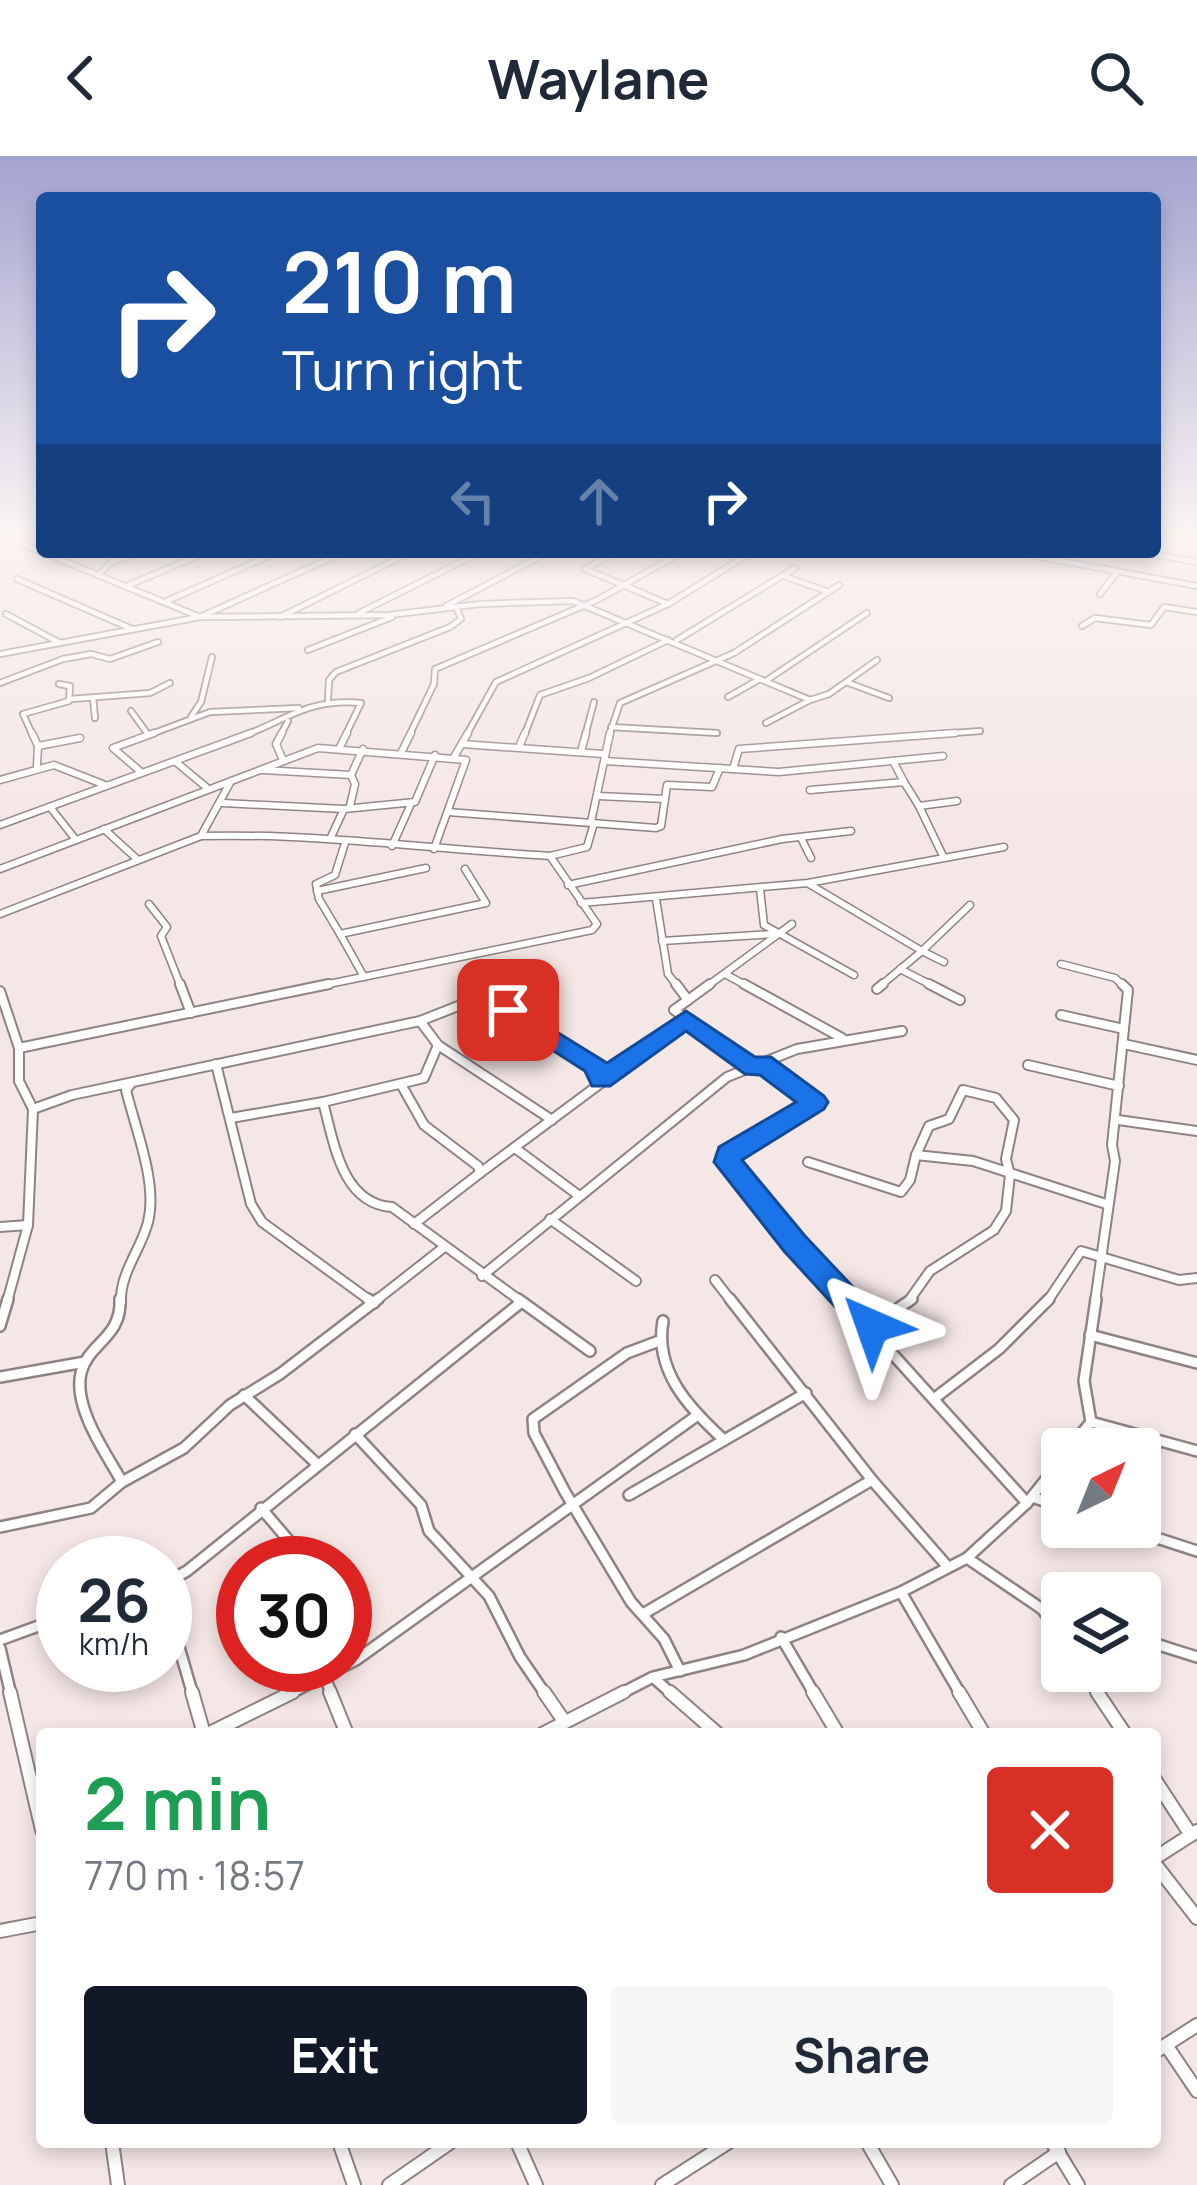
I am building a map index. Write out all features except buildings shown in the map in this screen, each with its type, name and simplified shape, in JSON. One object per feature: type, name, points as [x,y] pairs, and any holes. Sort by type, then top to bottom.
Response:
[{"type":"street","points":[[32,628],[62,644]]},
{"type":"street","points":[[0,654],[141,628]]},
{"type":"street","points":[[308,650],[364,628]]},
{"type":"street","points":[[328,700],[328,680],[336,672],[448,628]]},
{"type":"street","points":[[401,752],[434,684],[432,671],[533,628]]},
{"type":"street","points":[[454,758],[496,682],[616,628]]},
{"type":"street","points":[[643,628],[810,700]]},
{"type":"street","points":[[519,747],[540,695],[589,678],[693,628]]},
{"type":"street","points":[[0,914],[201,836],[331,837],[345,843],[550,856],[587,847],[610,727],[620,703],[719,661],[770,628]]},
{"type":"street","points":[[728,697],[764,680],[844,628]]},
{"type":"street","points":[[0,683],[63,659],[92,655],[110,659],[158,642]]},
{"type":"street","points":[[190,718],[201,702],[212,657]]},
{"type":"street","points":[[766,723],[830,694],[877,661]]},
{"type":"street","points":[[845,681],[889,698]]},
{"type":"street","points":[[58,683],[70,686],[70,699]]},
{"type":"street","points":[[37,765],[38,746],[23,718],[24,710],[46,709],[70,699],[150,693],[170,683]]},
{"type":"street","points":[[93,698],[95,718]]},
{"type":"street","points":[[142,773],[113,748],[224,709],[302,708],[328,700],[361,703],[339,748]]},
{"type":"street","points":[[581,752],[594,702]]},
{"type":"street","points":[[283,760],[276,744],[302,708]]},
{"type":"street","points":[[130,711],[146,734]]},
{"type":"street","points":[[0,825],[293,716]]},
{"type":"street","points":[[610,727],[717,733]]},
{"type":"street","points":[[734,769],[740,749],[980,731]]},
{"type":"street","points":[[38,746],[80,737]]},
{"type":"street","points":[[861,743],[874,763]]},
{"type":"street","points":[[462,745],[734,769],[810,770],[943,756]]},
{"type":"street","points":[[0,869],[318,748],[435,755],[467,763],[434,849]]},
{"type":"street","points":[[794,748],[810,770]]},
{"type":"street","points":[[331,837],[347,809],[355,784],[351,775],[363,749]]},
{"type":"street","points":[[392,847],[435,755]]},
{"type":"street","points":[[175,761],[206,788]]},
{"type":"street","points":[[892,761],[943,856]]},
{"type":"street","points":[[0,780],[37,765],[73,767],[106,785]]},
{"type":"street","points":[[448,812],[659,827],[667,785],[715,786],[720,768]]},
{"type":"street","points":[[259,770],[351,775]]},
{"type":"street","points":[[201,836],[231,781]]},
{"type":"street","points":[[810,790],[904,782]]},
{"type":"street","points":[[598,796],[665,800]]},
{"type":"street","points":[[919,806],[957,801]]},
{"type":"street","points":[[223,802],[347,809],[410,805]]},
{"type":"street","points":[[50,807],[76,840]]},
{"type":"street","points":[[104,829],[138,860]]},
{"type":"street","points":[[568,885],[782,839],[850,831]]},
{"type":"street","points":[[802,840],[811,858]]},
{"type":"street","points":[[345,843],[335,875],[316,884],[364,977]]},
{"type":"street","points":[[581,903],[808,883],[1004,847]]},
{"type":"street","points":[[19,1048],[597,928],[550,856]]},
{"type":"street","points":[[317,891],[427,868]]},
{"type":"street","points":[[340,934],[486,903],[464,869]]},
{"type":"street","points":[[808,883],[834,903],[944,962]]},
{"type":"street","points":[[760,889],[764,925],[854,975]]},
{"type":"street","points":[[656,898],[668,974],[688,1000]]},
{"type":"street","points":[[149,904],[167,927],[160,937],[191,1013]]},
{"type":"street","points":[[877,989],[970,904]]},
{"type":"street","points":[[792,924],[674,1010],[814,1102],[729,1154],[728,1162],[794,1244],[935,1398],[1029,1500],[1041,1503]]},
{"type":"street","points":[[662,941],[776,934]]},
{"type":"street","points":[[1060,964],[1115,978],[1128,990],[1118,1120],[1084,1381],[1090,1422],[1086,1428]]},
{"type":"street","points":[[900,969],[960,1000]]},
{"type":"street","points":[[725,974],[842,1038]]},
{"type":"street","points":[[0,991],[19,1048],[19,1081],[33,1108],[28,1225],[0,1326]]},
{"type":"street","points":[[33,1108],[420,1021],[486,995],[596,1066],[601,1080]]},
{"type":"street","points":[[1061,1015],[1124,1029]]},
{"type":"street","points":[[414,1224],[686,1019]]},
{"type":"street","points":[[420,1021],[438,1045],[552,1120]]},
{"type":"street","points":[[482,1276],[665,1130],[710,1088],[780,1053],[842,1038],[902,1031]]},
{"type":"street","points":[[1124,1044],[1197,1060]]},
{"type":"street","points":[[231,1118],[402,1086],[424,1078],[438,1045]]},
{"type":"street","points":[[215,1064],[251,1204],[262,1222],[374,1304]]},
{"type":"street","points":[[1028,1065],[1119,1086]]},
{"type":"street","points":[[122,1481],[81,1391],[85,1362],[121,1319],[120,1283],[139,1250],[150,1216],[150,1194],[126,1090],[130,1084]]},
{"type":"street","points":[[402,1086],[424,1125],[478,1166],[480,1173]]},
{"type":"street","points":[[808,1162],[901,1192],[929,1126],[949,1119],[963,1090],[996,1098],[1014,1120],[1006,1160],[1010,1174],[1006,1211],[994,1230],[930,1271],[916,1296],[872,1326]]},
{"type":"street","points":[[323,1102],[347,1186],[359,1201],[370,1207],[392,1207],[519,1304],[590,1351]]},
{"type":"street","points":[[1118,1120],[1197,1132]]},
{"type":"street","points":[[515,1148],[578,1195]]},
{"type":"street","points":[[916,1155],[973,1161],[1085,1193],[1106,1204]]},
{"type":"street","points":[[550,1219],[636,1281]]},
{"type":"street","points":[[0,1227],[28,1225]]},
{"type":"street","points":[[0,1527],[91,1508],[122,1481],[184,1448],[244,1395],[280,1374],[443,1248]]},
{"type":"street","points":[[935,1398],[1030,1325],[1062,1287],[1081,1251],[1179,1280],[1197,1278]]},
{"type":"street","points":[[715,1280],[872,1480],[949,1567]]},
{"type":"street","points":[[192,1567],[519,1304]]},
{"type":"street","points":[[663,1321],[659,1341],[695,1417],[724,1440]]},
{"type":"street","points":[[1090,1335],[1197,1363]]},
{"type":"street","points":[[659,1341],[627,1353],[536,1412],[534,1433],[572,1502],[680,1671]]},
{"type":"street","points":[[0,1377],[85,1362]]},
{"type":"street","points":[[629,1495],[806,1393]]},
{"type":"street","points":[[244,1395],[317,1464]]},
{"type":"street","points":[[372,1649],[473,1579],[486,1562],[695,1417]]},
{"type":"street","points":[[1090,1422],[1197,1451]]},
{"type":"street","points":[[356,1434],[422,1504],[429,1531],[489,1596],[520,1657],[564,1721]]},
{"type":"street","points":[[643,1614],[872,1480]]},
{"type":"street","points":[[552,1728],[653,1677],[744,1655],[901,1592],[967,1558],[1041,1485]]},
{"type":"street","points":[[262,1508],[285,1536]]},
{"type":"street","points":[[1161,1539],[1197,1551]]},
{"type":"street","points":[[967,1558],[1041,1608]]},
{"type":"street","points":[[901,1592],[980,1728]]},
{"type":"street","points":[[36,1629],[0,1644],[36,1803]]},
{"type":"street","points":[[782,1636],[835,1728]]},
{"type":"street","points":[[1161,1646],[1197,1657]]},
{"type":"street","points":[[653,1677],[711,1728]]},
{"type":"street","points":[[192,1689],[204,1728]]},
{"type":"street","points":[[217,1728],[282,1692]]},
{"type":"street","points":[[331,1692],[345,1728]]},
{"type":"street","points":[[1097,1692],[1121,1728]]},
{"type":"street","points":[[1161,1788],[1194,1833],[1161,1857]]},
{"type":"street","points":[[1161,1869],[1197,1918]]},
{"type":"street","points":[[0,1931],[36,1924]]},
{"type":"street","points":[[1161,2048],[1197,2025]]},
{"type":"street","points":[[1161,2050],[1197,2092]]},
{"type":"street","points":[[113,2148],[118,2185]]},
{"type":"street","points":[[341,2148],[354,2185]]},
{"type":"street","points":[[389,2185],[443,2148]]},
{"type":"street","points":[[520,2148],[536,2185]]},
{"type":"street","points":[[662,2185],[720,2148]]},
{"type":"street","points":[[870,2148],[892,2185]]},
{"type":"street","points":[[1011,2185],[1054,2148]]},
{"type":"street","points":[[1056,2148],[1078,2185]]},
{"type":"route","points":[[508,1010],[596,1066],[601,1080],[686,1019],[754,1068],[762,1063],[814,1102],[729,1154],[728,1162],[794,1244],[872,1326]]}]
